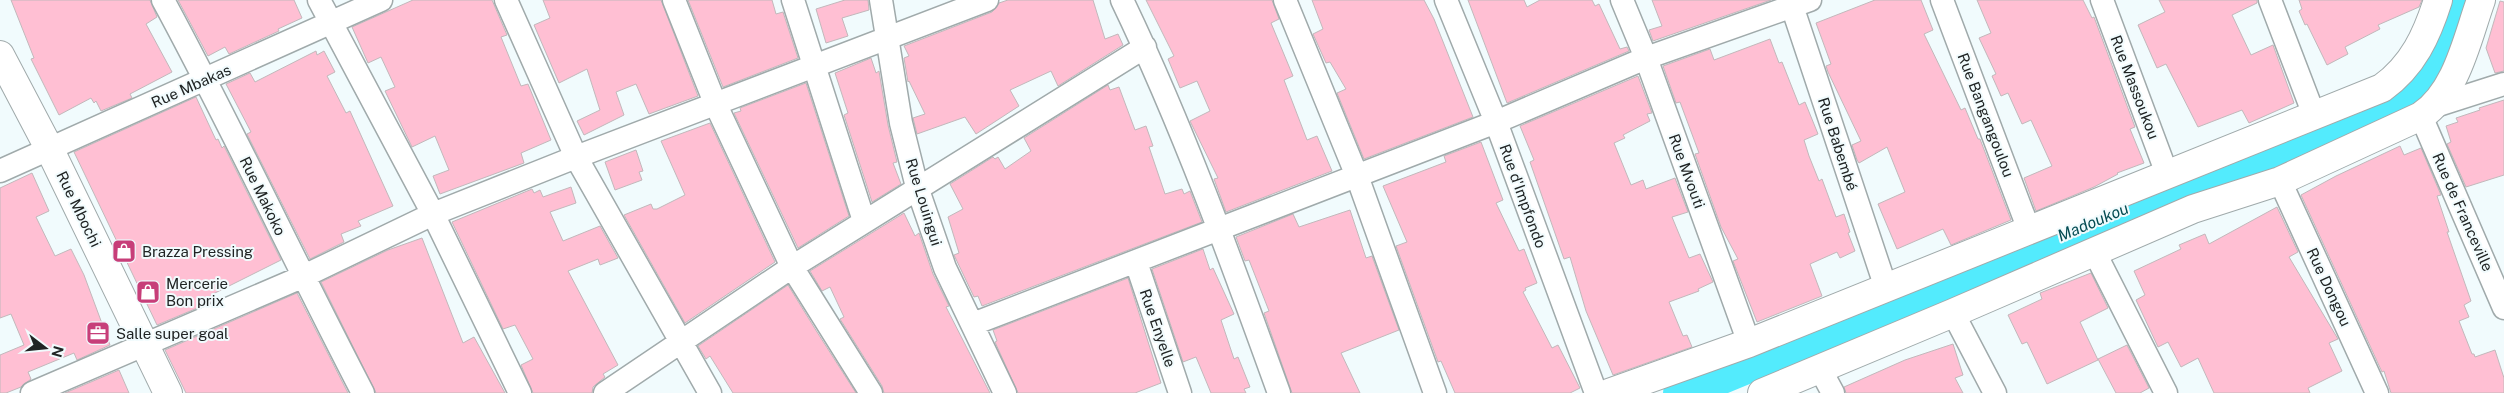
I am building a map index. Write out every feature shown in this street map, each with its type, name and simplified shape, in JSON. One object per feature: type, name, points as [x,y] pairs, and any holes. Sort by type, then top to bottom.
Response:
[{"type":"main road","points":[[1762,393],[2095,253],[2193,209],[2280,181],[2428,111],[2448,86],[2481,0]]},
{"type":"main road","points":[[1609,393],[1749,343],[2360,98],[2394,79],[2419,50],[2433,5]]},
{"type":"main road","name":"Rue Mbochi","points":[[0,55],[50,150],[168,393]]},
{"type":"street","name":"Rue Makoko","points":[[163,0],[206,79],[302,277],[363,393]]},
{"type":"street","points":[[318,0],[433,214],[520,393]]},
{"type":"street","name":"Rue Mbakas","points":[[0,171],[381,0]]},
{"type":"street","points":[[506,0],[576,157],[710,393]]},
{"type":"street","points":[[674,0],[715,103],[792,267],[871,393]]},
{"type":"street","points":[[793,0],[864,221]]},
{"type":"street","name":"Rue Louingui","points":[[881,0],[885,39],[901,123],[917,187],[945,268],[1005,393]]},
{"type":"street","points":[[32,393],[302,277],[433,214],[715,103],[987,0]]},
{"type":"street","points":[[1122,0],[1145,47],[1220,230],[1278,393]]},
{"type":"street","points":[[1285,0],[1357,176],[1435,393]]},
{"type":"street","name":"Rue d'Impfondo","points":[[1446,0],[1496,122],[1596,393]]},
{"type":"street","name":"Rue Mvouti","points":[[1622,0],[1646,58],[1749,343]]},
{"type":"street","name":"Rue Bangangoulou","points":[[1942,0],[2029,230]]},
{"type":"street","name":"Rue Massoukou","points":[[2102,0],[2167,174]]},
{"type":"street","points":[[2270,0],[2314,115]]},
{"type":"street","points":[[973,324],[1496,122],[1646,58],[1798,2]]},
{"type":"street","name":"Rue Babembé","points":[[1798,2],[1886,288]]},
{"type":"street","points":[[605,393],[792,267],[917,187],[1145,47]]},
{"type":"street","points":[[2428,111],[2504,84]]},
{"type":"street","name":"Rue de Franceville","points":[[2428,111],[2504,308]]},
{"type":"street","name":"Rue Dongou","points":[[2280,181],[2377,393]]},
{"type":"street","points":[[2095,253],[2166,393]]},
{"type":"street","name":"Rue Enyelle","points":[[1136,262],[1180,393]]},
{"type":"street","points":[[1953,313],[1995,393]]},
{"type":"street","points":[[1820,369],[1833,393]]},
{"type":"building","points":[[11,0],[150,0],[157,17],[146,24],[172,72],[130,94],[132,98],[101,111],[96,101],[94,103],[91,98],[59,115],[31,59],[34,58]]},
{"type":"building","points":[[178,0],[294,0],[302,18],[229,54],[225,47],[208,56]]},
{"type":"building","points":[[413,0],[492,0],[507,35],[501,37],[521,86],[528,84],[551,140],[521,153],[524,163],[440,194],[433,176],[449,170],[435,136],[412,147],[385,91],[395,87],[381,57],[368,63],[352,27]]},
{"type":"building","points":[[543,0],[661,0],[698,96],[649,114],[636,84],[616,92],[624,115],[584,135],[577,121],[600,110],[587,69],[559,83],[534,25],[550,18]]},
{"type":"building","points":[[688,0],[772,0],[776,14],[783,12],[798,58],[723,87]]},
{"type":"building","points":[[845,0],[868,0],[869,10],[842,18],[848,36],[826,43],[816,9]]},
{"type":"building","points":[[1008,0],[1093,0],[1105,39],[1118,34],[1123,45],[1058,86],[1051,71],[1010,90],[1019,106],[976,134],[965,117],[917,134],[913,118],[925,114],[908,82],[904,58],[909,56],[904,46],[992,12],[999,3]]},
{"type":"building","points":[[1146,0],[1272,0],[1279,19],[1271,23],[1293,76],[1284,80],[1307,140],[1317,136],[1332,171],[1226,212],[1214,179],[1218,178],[1190,121],[1210,111],[1197,81],[1180,88],[1168,59],[1174,56]]},
{"type":"building","points":[[1312,0],[1424,0],[1434,19],[1473,117],[1364,159],[1337,93],[1346,89],[1330,62],[1326,63],[1313,34],[1323,29]]},
{"type":"building","points":[[1468,0],[1524,0],[1527,7],[1540,0],[1592,0],[1595,6],[1599,4],[1620,49],[1627,47],[1629,51],[1507,103]]},
{"type":"building","points":[[1652,0],[1771,0],[1653,41],[1649,30],[1662,26]]},
{"type":"building","points":[[1875,0],[1921,0],[1933,30],[1924,34],[1961,110],[1965,108],[1978,139],[1980,139],[2011,220],[1951,245],[1943,229],[1897,249],[1878,204],[1905,192],[1887,147],[1859,163],[1857,160],[1852,145],[1861,141],[1828,72],[1826,66],[1831,64],[1816,23]]},
{"type":"building","points":[[1977,0],[2083,0],[2092,18],[2094,17],[2135,127],[2130,129],[2144,163],[2117,173],[2094,187],[2036,211],[2024,178],[2052,166],[2031,120],[2022,124],[2008,93],[2001,96],[1992,76],[1996,74],[1979,38],[1991,33]]},
{"type":"building","points":[[2159,0],[2257,0],[2257,3],[2232,15],[2251,55],[2273,45],[2294,103],[2249,123],[2242,110],[2198,127],[2166,64],[2157,68],[2138,25],[2165,12]]},
{"type":"building","points":[[2299,0],[2422,0],[2419,7],[2378,25],[2380,29],[2345,47],[2348,54],[2327,65],[2307,24],[2305,25],[2299,11],[2302,9]]},
{"type":"building","points":[[2500,1],[2504,2],[2504,71],[2495,73],[2486,48]]},
{"type":"building","points":[[1770,39],[1779,63],[1782,62],[1799,105],[1805,102],[1818,134],[1804,140],[1809,156],[1819,181],[1822,179],[1836,217],[1844,214],[1850,232],[1848,233],[1855,251],[1840,258],[1837,252],[1810,264],[1822,296],[1757,322],[1733,261],[1738,259],[1721,227],[1695,154],[1699,153],[1680,102],[1676,103],[1663,66],[1710,49],[1714,60]]},
{"type":"building","points":[[316,51],[317,55],[324,51],[335,72],[327,76],[346,113],[350,111],[393,206],[358,221],[361,226],[341,234],[344,242],[310,259],[247,134],[251,132],[226,84],[250,73],[255,82]]},
{"type":"building","points":[[871,58],[876,73],[879,71],[888,125],[897,162],[893,163],[901,184],[872,202],[844,115],[848,113],[835,73]]},
{"type":"building","points":[[1638,76],[1652,113],[1647,114],[1650,121],[1623,135],[1625,138],[1614,143],[1631,185],[1643,180],[1646,189],[1675,178],[1688,212],[1672,217],[1689,258],[1700,254],[1713,282],[1698,289],[1699,291],[1669,302],[1683,336],[1687,335],[1692,347],[1613,375],[1586,311],[1570,257],[1564,259],[1530,162],[1534,160],[1520,126]]},
{"type":"building","points":[[806,83],[849,216],[798,248],[734,113],[741,111],[740,108]]},
{"type":"building","points":[[1108,85],[1110,90],[1119,87],[1135,130],[1146,126],[1153,146],[1149,147],[1165,194],[1182,189],[1184,194],[1190,191],[1202,222],[982,306],[978,296],[974,297],[954,255],[959,253],[948,217],[963,209],[950,184],[993,157],[995,159],[998,157],[1005,169],[1031,151],[1024,138]]},
{"type":"building","points":[[196,97],[216,140],[218,139],[222,148],[224,146],[281,260],[211,295],[214,301],[157,325],[74,152]]},
{"type":"building","points":[[2504,100],[2504,175],[2466,187],[2447,144],[2451,142],[2446,126],[2458,122],[2456,118]]},
{"type":"building","points":[[710,123],[775,262],[685,323],[624,215],[651,204],[653,209],[657,209],[685,195],[661,141]]},
{"type":"building","points":[[1481,142],[1503,200],[1496,203],[1519,251],[1524,249],[1537,283],[1525,288],[1526,290],[1523,292],[1552,348],[1558,345],[1580,388],[1570,393],[1455,393],[1441,361],[1438,362],[1396,246],[1407,242],[1383,186],[1446,162],[1444,156]]},
{"type":"building","points":[[2400,146],[2404,155],[2421,148],[2441,195],[2437,196],[2449,232],[2447,232],[2471,301],[2464,305],[2469,317],[2459,321],[2472,354],[2475,357],[2495,350],[2504,378],[2504,393],[2391,393],[2384,371],[2382,372],[2301,195],[2336,176]]},
{"type":"building","points":[[636,150],[643,171],[639,172],[642,180],[615,190],[605,162]]},
{"type":"building","points":[[32,173],[49,211],[36,217],[55,256],[71,249],[84,275],[110,345],[77,360],[74,353],[28,372],[31,379],[21,387],[6,393],[0,393],[0,355],[24,345],[11,314],[0,318],[0,188]]},
{"type":"building","points":[[571,187],[576,203],[550,212],[563,241],[600,226],[618,258],[600,265],[598,259],[568,271],[618,365],[603,374],[605,377],[593,387],[592,393],[533,393],[521,365],[533,359],[515,325],[503,329],[452,222],[532,189],[534,193],[540,190],[543,197]]},
{"type":"building","points":[[2277,207],[2298,252],[2289,257],[2338,339],[2329,343],[2342,371],[2308,388],[2310,393],[2214,393],[2198,358],[2181,367],[2168,342],[2158,347],[2136,300],[2145,295],[2134,271],[2181,249],[2179,245],[2205,234],[2209,244]]},
{"type":"building","points":[[1350,210],[1366,258],[1372,256],[1399,330],[1341,353],[1360,393],[1292,393],[1264,313],[1269,311],[1249,260],[1245,261],[1236,237],[1293,214],[1299,227]]},
{"type":"building","points":[[904,213],[915,236],[919,233],[933,274],[949,306],[946,307],[990,393],[884,393],[882,386],[840,319],[844,317],[830,287],[822,291],[810,271]]},
{"type":"building","points":[[422,238],[463,343],[474,337],[505,393],[376,393],[321,282],[388,250]]},
{"type":"building","points":[[1203,249],[1210,270],[1213,268],[1234,314],[1221,320],[1234,359],[1238,357],[1250,387],[1244,389],[1246,393],[1211,393],[1196,357],[1183,362],[1152,269]]},
{"type":"building","points":[[2091,273],[2108,308],[2080,322],[2098,360],[2047,384],[2027,342],[2022,344],[2008,315],[2042,299],[2040,293]]},
{"type":"building","points":[[1128,278],[1161,383],[1135,393],[1018,393],[995,342],[997,341],[993,330]]},
{"type":"building","points":[[788,285],[856,393],[733,393],[710,356],[706,359],[698,346]]},
{"type":"building","points":[[297,293],[348,393],[186,393],[165,350]]},
{"type":"building","points":[[1953,344],[1963,375],[1955,378],[1963,393],[1846,393],[1844,387],[1905,360]]},
{"type":"building","points":[[2127,345],[2149,388],[2140,393],[2116,393],[2098,359]]},
{"type":"building","points":[[119,370],[129,393],[65,393]]},
{"type":"waterway","name":"Madoukou","points":[[1681,393],[2175,188],[2383,107],[2416,81],[2445,40],[2458,0]]},
{"type":"place","name":"Brazza Pressing","points":[[124,251]]},
{"type":"place","name":"Mercerie Bon prix","points":[[148,292]]},
{"type":"place","name":"Salle super goal","points":[[98,333]]}]
